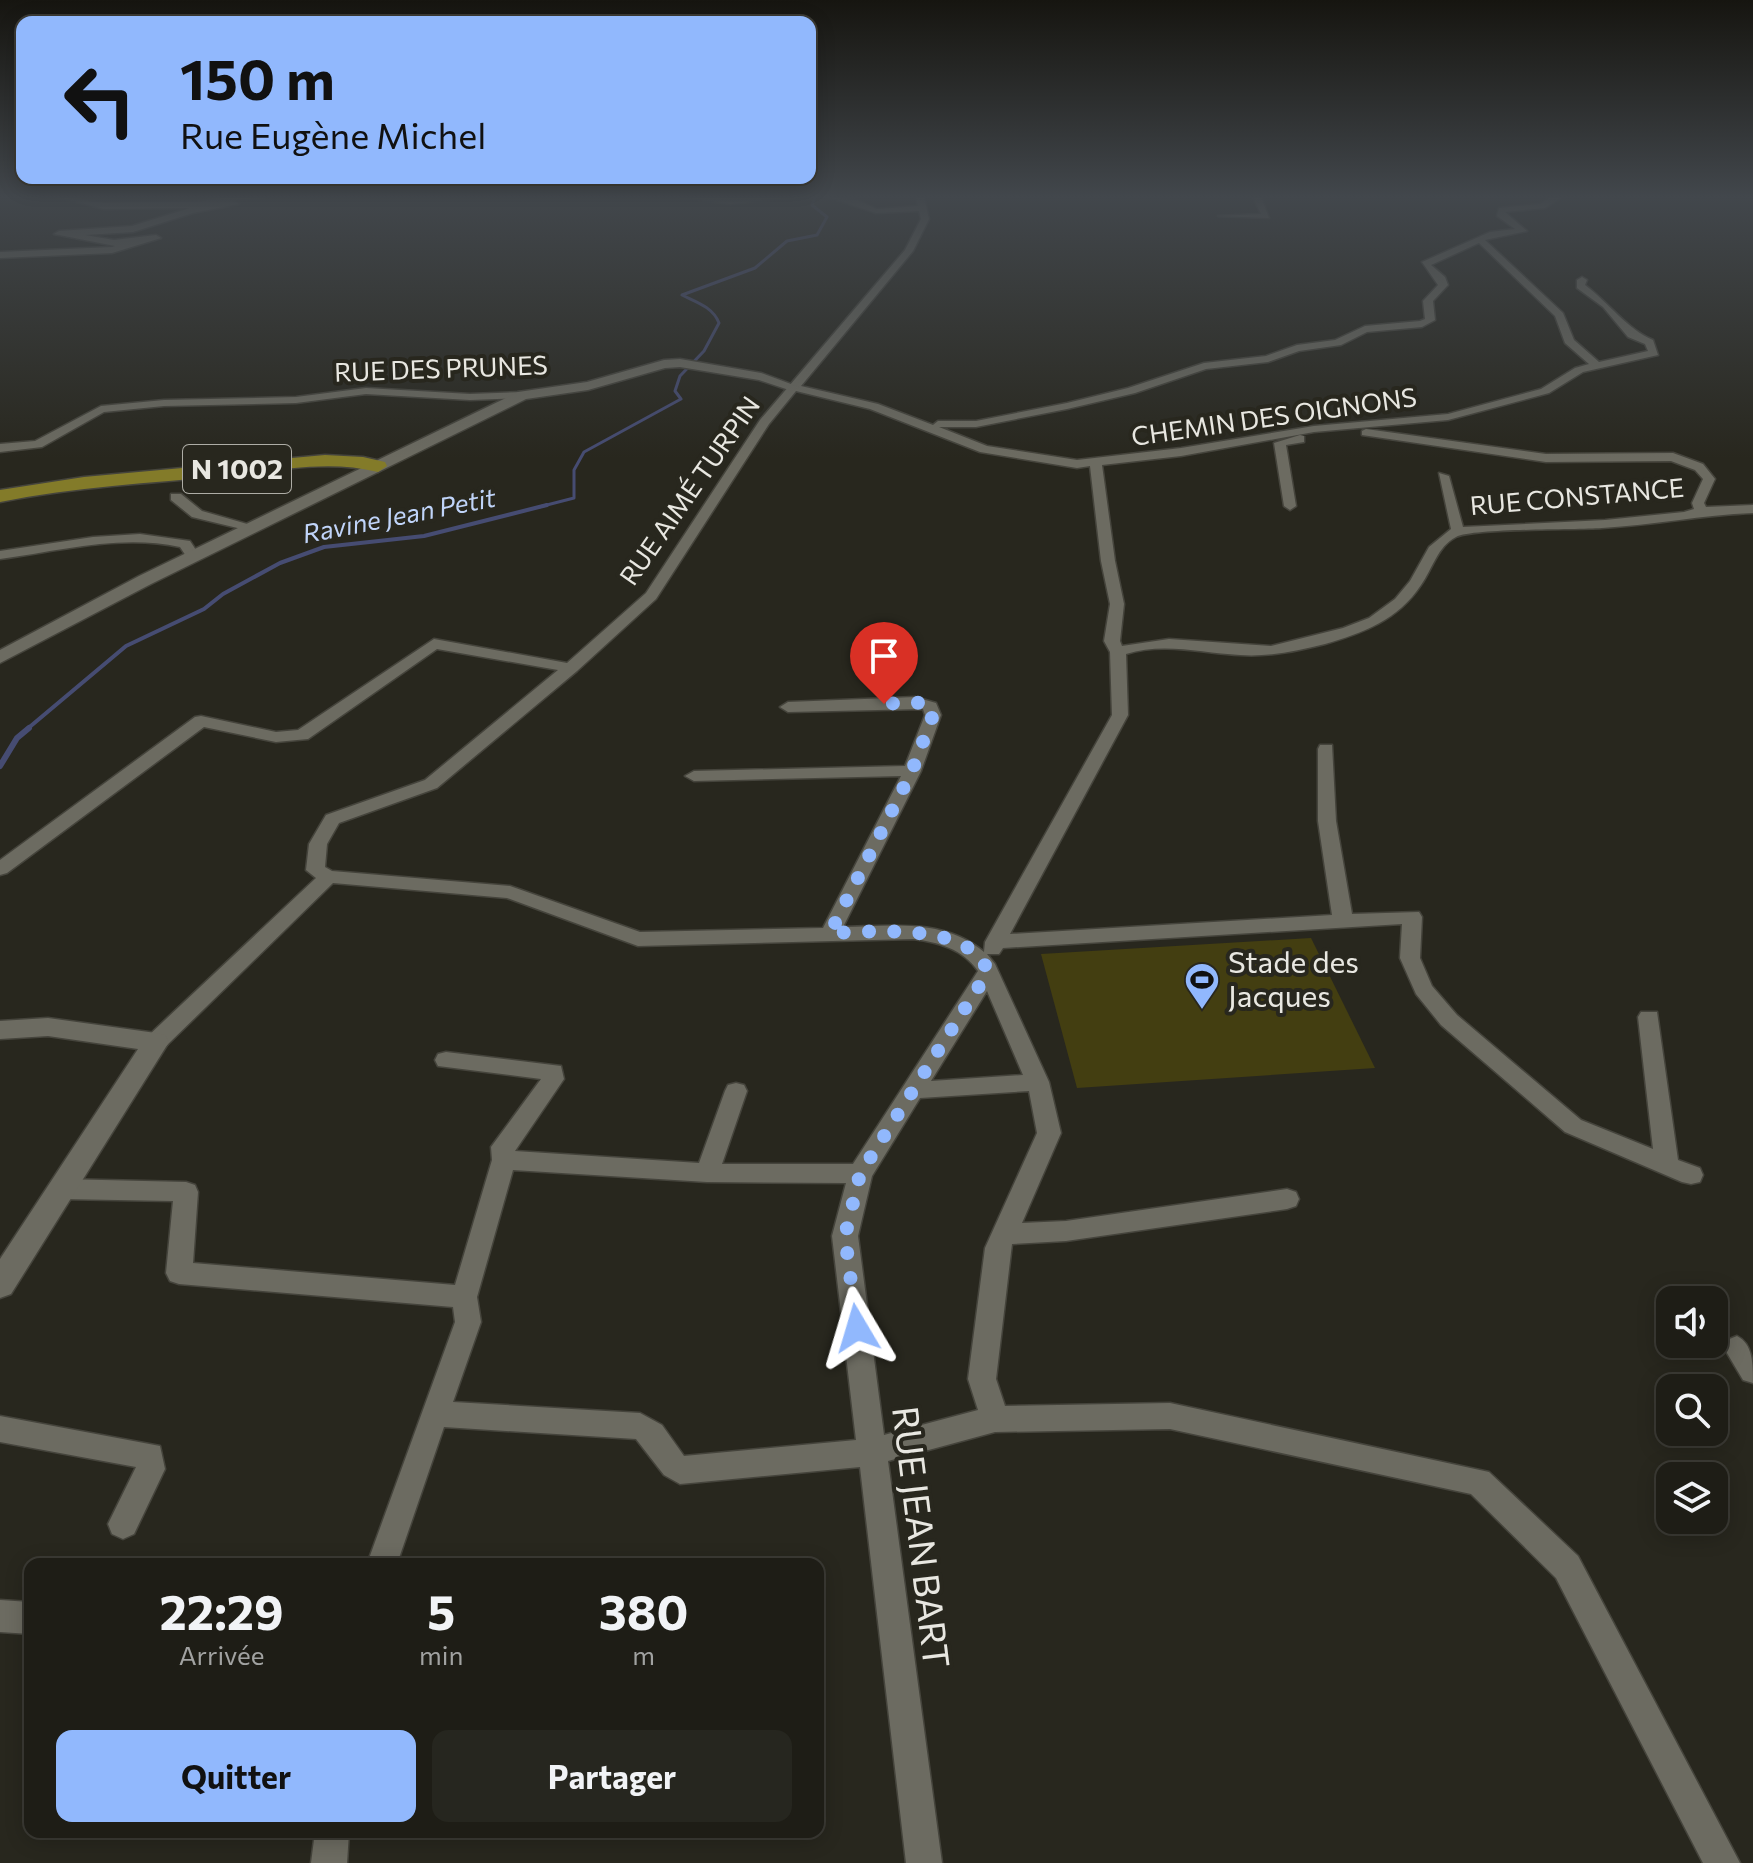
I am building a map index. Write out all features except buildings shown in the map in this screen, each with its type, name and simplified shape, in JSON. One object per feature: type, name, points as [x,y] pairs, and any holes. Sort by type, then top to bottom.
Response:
[{"type":"main road","name":"N 1002","points":[[0,495],[94,483],[346,461],[378,466]]},
{"type":"main road","name":"N 1002","points":[[0,486],[94,483]]},
{"type":"main road","points":[[0,486],[0,495]]},
{"type":"street","name":"RUE AIMÉ TURPIN","points":[[328,877],[315,870],[318,844],[332,819],[431,784],[571,668],[651,596],[764,422],[881,284]]},
{"type":"street","points":[[907,417],[942,425],[976,424],[1131,391],[1204,366],[1268,359],[1297,348],[1337,343],[1365,329],[1422,324],[1430,320],[1428,301],[1443,284]]},
{"type":"street","points":[[1527,284],[1560,315],[1569,341],[1596,365]]},
{"type":"street","name":"CHEMIN DES OIGNONS","points":[[792,387],[843,397],[907,417],[984,449],[1052,462],[1096,463],[1264,436],[1448,417],[1545,391],[1579,370],[1654,353],[1649,342],[1632,335],[1606,305],[1581,284]]},
{"type":"street","name":"RUE DES PRUNES","points":[[0,448],[38,444],[87,414],[116,408],[164,403],[296,400],[366,391],[470,397],[523,395],[588,386],[664,364],[697,365],[761,377],[792,387]]},
{"type":"street","points":[[0,657],[193,556],[523,395]]},
{"type":"street","points":[[1290,506],[1280,443],[1311,437],[1334,428],[1546,458],[1673,457],[1699,467],[1709,479],[1698,503],[1701,511]]},
{"type":"street","name":"RUE JEAN BART","points":[[924,1863],[845,1236],[860,1174],[987,968],[995,942],[1120,715],[1118,652],[1112,641],[1117,604],[1108,561],[1096,463]]},
{"type":"street","points":[[1443,476],[1458,531]]},
{"type":"street","points":[[176,497],[197,514],[254,528]]},
{"type":"street","name":"RUE CONSTANCE","points":[[1118,652],[1128,647],[1152,644],[1270,650],[1361,626],[1392,609],[1410,591],[1441,538],[1458,531],[1630,522],[1685,516],[1701,511],[1753,509]]},
{"type":"street","points":[[0,555],[90,542],[160,538],[185,544],[193,556]]},
{"type":"street","points":[[0,869],[201,721],[276,737],[302,735],[434,644],[571,668]]},
{"type":"street","points":[[788,707],[915,702],[930,706],[933,715],[912,771],[830,933]]},
{"type":"street","points":[[1326,749],[1327,821],[1343,920]]},
{"type":"street","points":[[694,776],[912,771]]},
{"type":"street","points":[[0,1285],[156,1042],[328,877],[510,892],[638,939],[830,933],[913,932],[937,935],[964,946],[987,968],[1038,1082],[1049,1133],[998,1248],[982,1379],[995,1419]]},
{"type":"street","points":[[995,942],[1412,917],[1410,958],[1423,989],[1449,1020],[1573,1126],[1691,1175]]},
{"type":"street","points":[[1649,1017],[1667,1164]]},
{"type":"street","points":[[0,1030],[48,1027],[156,1042]]},
{"type":"street","points":[[384,1558],[468,1322],[464,1297],[504,1160],[503,1147],[553,1079],[553,1072],[446,1060]]},
{"type":"street","points":[[914,1090],[1038,1082]]},
{"type":"street","points":[[707,1173],[736,1091]]},
{"type":"street","points":[[504,1160],[707,1173],[860,1174]]},
{"type":"street","points":[[61,1189],[186,1192],[179,1273],[464,1297]]},
{"type":"street","points":[[1005,1234],[1066,1231],[1287,1199]]},
{"type":"street","points":[[1737,1348],[1753,1371]]},
{"type":"street","points":[[435,1414],[640,1426],[650,1430],[669,1463],[680,1470],[872,1452],[995,1419],[1170,1416],[1479,1482],[1567,1567],[1722,1863]]},
{"type":"street","points":[[0,1429],[150,1456],[151,1469],[123,1524]]},
{"type":"street","points":[[0,1616],[24,1618]]},
{"type":"street","points":[[329,1863],[331,1838]]},
{"type":"shaded area","name":"Stade des Jacques","points":[[1311,938],[1375,1068],[1077,1088],[1041,954]]},
{"type":"waterway","name":"Ravine Jean Petit","points":[[539,507],[574,498],[574,470],[584,452],[681,399],[675,391],[680,376],[704,351],[719,323],[708,309],[682,295],[712,284]]},
{"type":"waterway","name":"Ravine Jean Petit","points":[[26,730],[126,646],[204,609],[223,594],[280,563],[324,547],[424,536],[547,505]]},
{"type":"waterway","name":"Ravine Jean Petit","points":[[0,766],[17,738],[29,728]]},
{"type":"place","name":"Stade des Jacques","points":[[1202,1011]]},
{"type":"route","points":[[857,1328],[845,1236],[860,1174],[988,972],[985,964],[964,946],[937,935],[913,932],[830,933],[912,771],[933,715],[930,706],[915,702],[884,704]]}]
